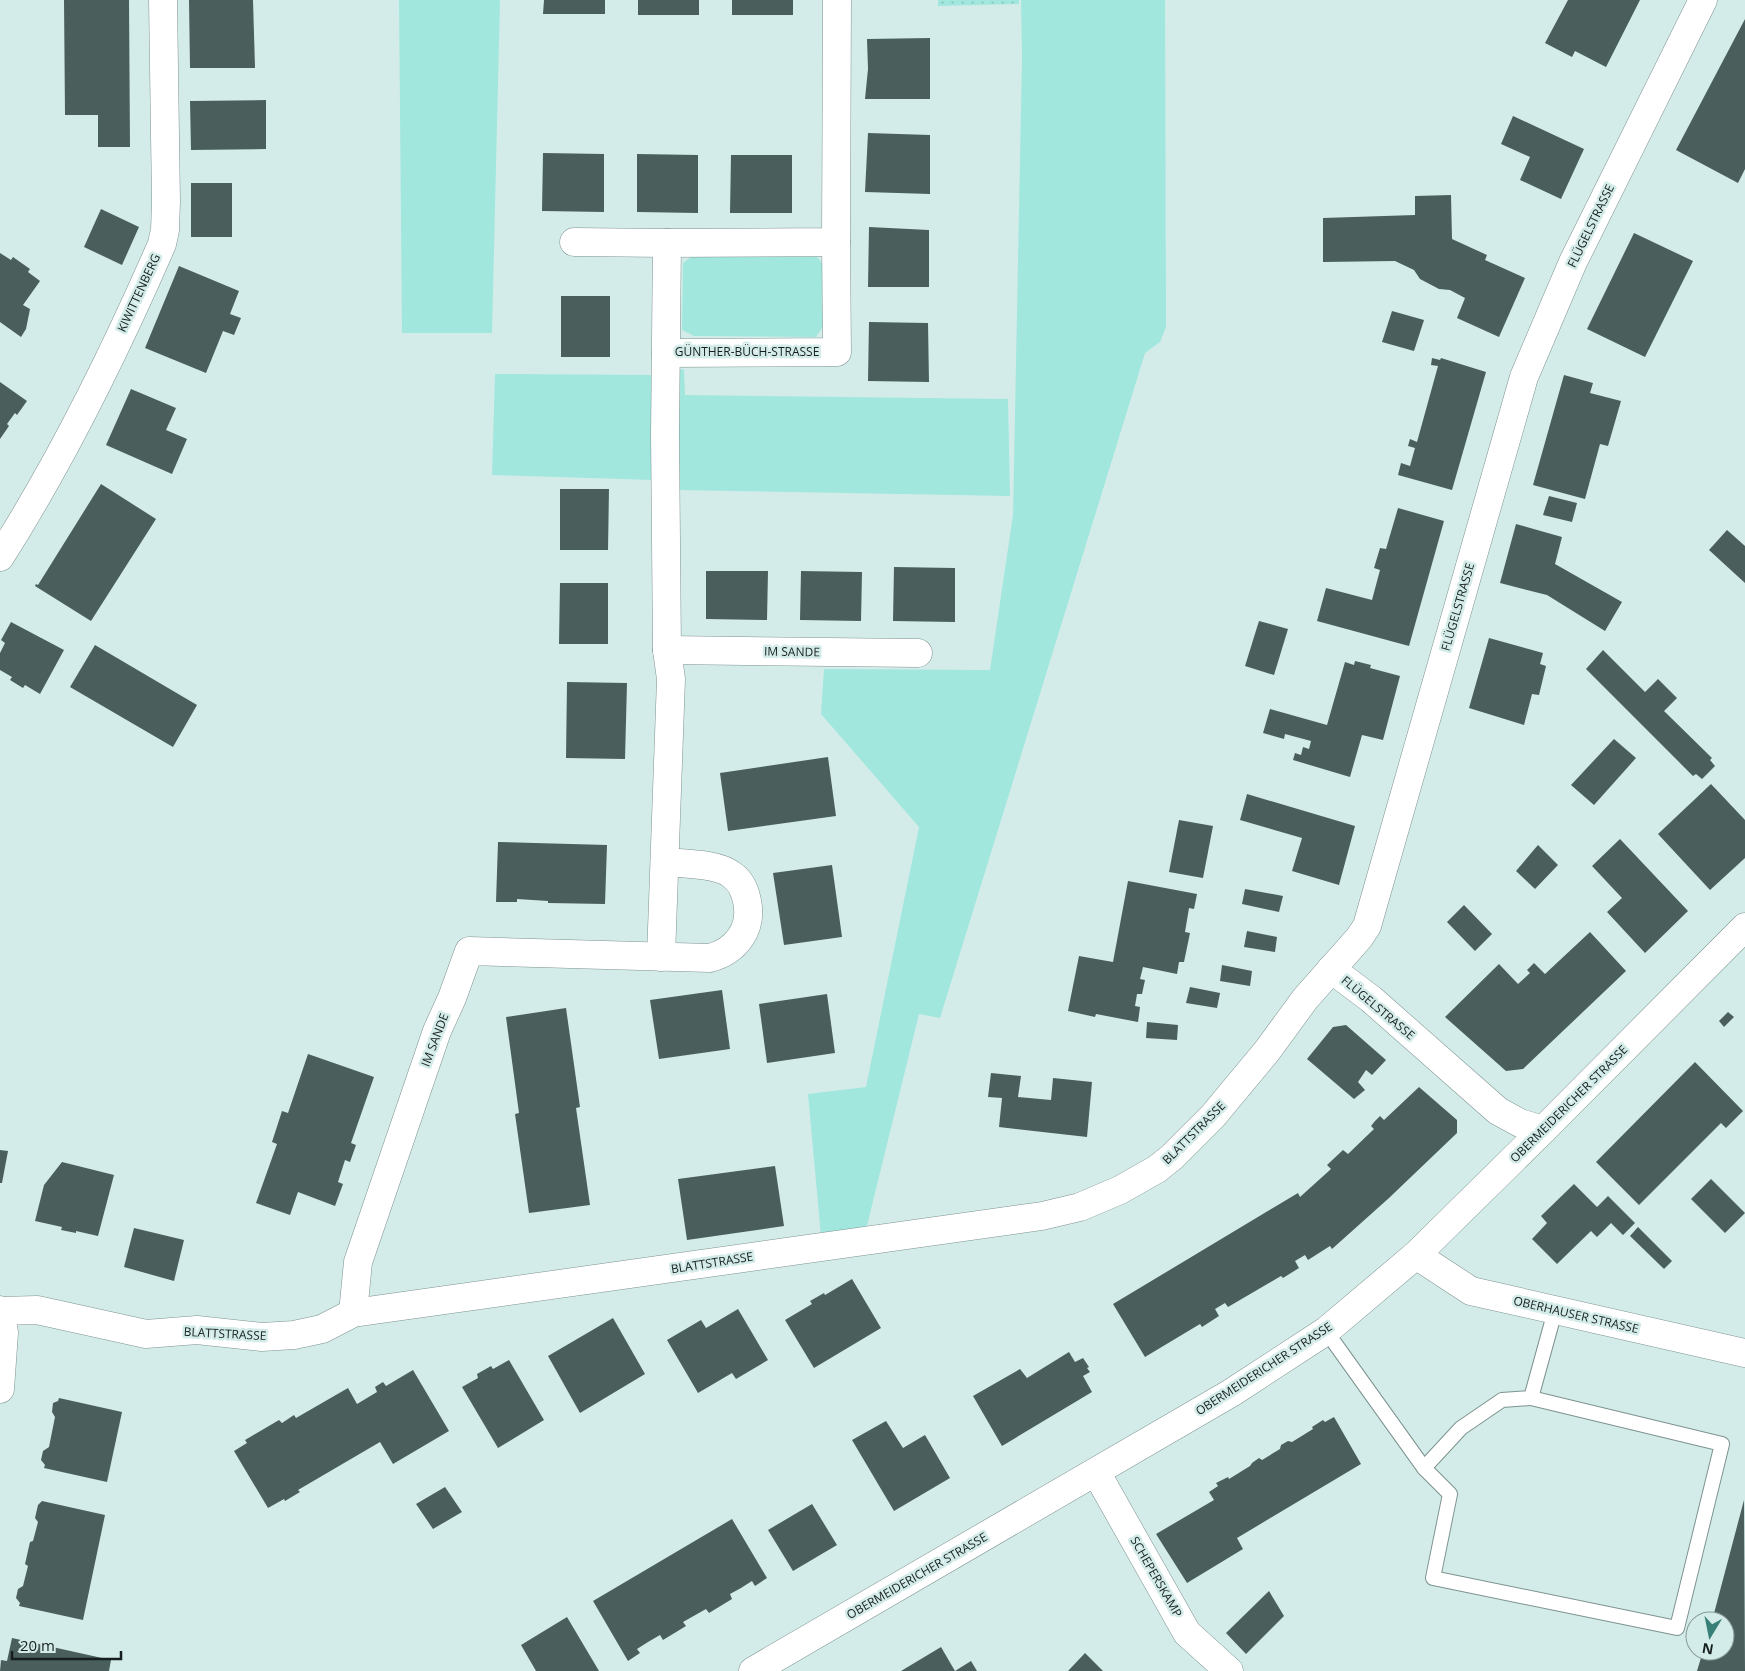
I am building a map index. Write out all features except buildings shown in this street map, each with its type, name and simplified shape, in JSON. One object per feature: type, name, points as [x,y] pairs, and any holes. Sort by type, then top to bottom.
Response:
[{"type":"street","name":"KIWITTENBERG","points":[[0,557],[51,473],[83,412],[162,244],[165,230],[166,202],[163,0]]},
{"type":"street","name":"GÜNTHER-BÜCH-STRASSE","points":[[666,352],[837,352],[837,0]]},
{"type":"street","name":"FLÜGELSTRASSE","points":[[1543,1130],[1520,1123],[1498,1111],[1371,998],[1330,969],[1359,938],[1372,912],[1524,377],[1573,262],[1703,0]]},
{"type":"street","points":[[574,242],[836,242]]},
{"type":"street","name":"GÜNTHER-BÜCH-STRASSE","points":[[667,243],[665,434],[667,650]]},
{"type":"street","points":[[661,956],[671,680],[667,650]]},
{"type":"street","name":"IM SANDE","points":[[667,650],[918,653]]},
{"type":"street","name":"IM SANDE","points":[[353,1313],[358,1262],[437,1031],[452,998],[469,952],[710,958],[721,955],[731,949],[744,933],[748,922],[749,909],[745,893],[739,882],[733,875],[724,870],[665,862]]},
{"type":"street","name":"OBERMEIDERICHER STRASSE","points":[[753,1671],[1231,1393],[1326,1331],[1416,1255],[1745,927]]},
{"type":"street","name":"BLATTSTRASSE","points":[[0,1311],[37,1310],[146,1334],[197,1330],[262,1337],[294,1335],[322,1329],[353,1313],[892,1238],[1042,1216],[1080,1207],[1120,1190],[1157,1169],[1194,1136],[1267,1051],[1305,999],[1330,969]]},
{"type":"street","name":"OBERHAUSER STRASSE","points":[[1416,1255],[1471,1291],[1745,1353]]},
{"type":"street","points":[[0,1311],[4,1333],[0,1389]]},
{"type":"street","name":"SCHEPERSKAMP","points":[[1096,1472],[1187,1634],[1229,1671]]},
{"type":"lane","points":[[1531,1398],[1554,1311]]},
{"type":"lane","points":[[1326,1331],[1424,1468],[1450,1494],[1433,1578],[1677,1628],[1722,1444],[1531,1398],[1502,1400],[1461,1428],[1424,1468]]},
{"type":"shaded area","points":[[399,0],[500,0],[492,333],[402,333]]},
{"type":"shaded area","points":[[938,0],[1019,0],[1019,4],[938,6]]},
{"type":"shaded area","points":[[1021,0],[1165,0],[1166,327],[1160,342],[1145,353],[940,1018],[919,1014],[863,1242],[822,1247],[808,1094],[866,1087],[919,827],[821,714],[824,669],[990,670],[1013,515],[1022,58]]},
{"type":"shaded area","points":[[691,257],[817,257],[825,267],[824,325],[816,337],[694,336],[682,330],[683,263]]},
{"type":"shaded area","points":[[684,369],[685,395],[1008,399],[1010,496],[675,490],[675,371]]},
{"type":"shaded area","points":[[495,374],[654,375],[655,480],[492,475]]}]
